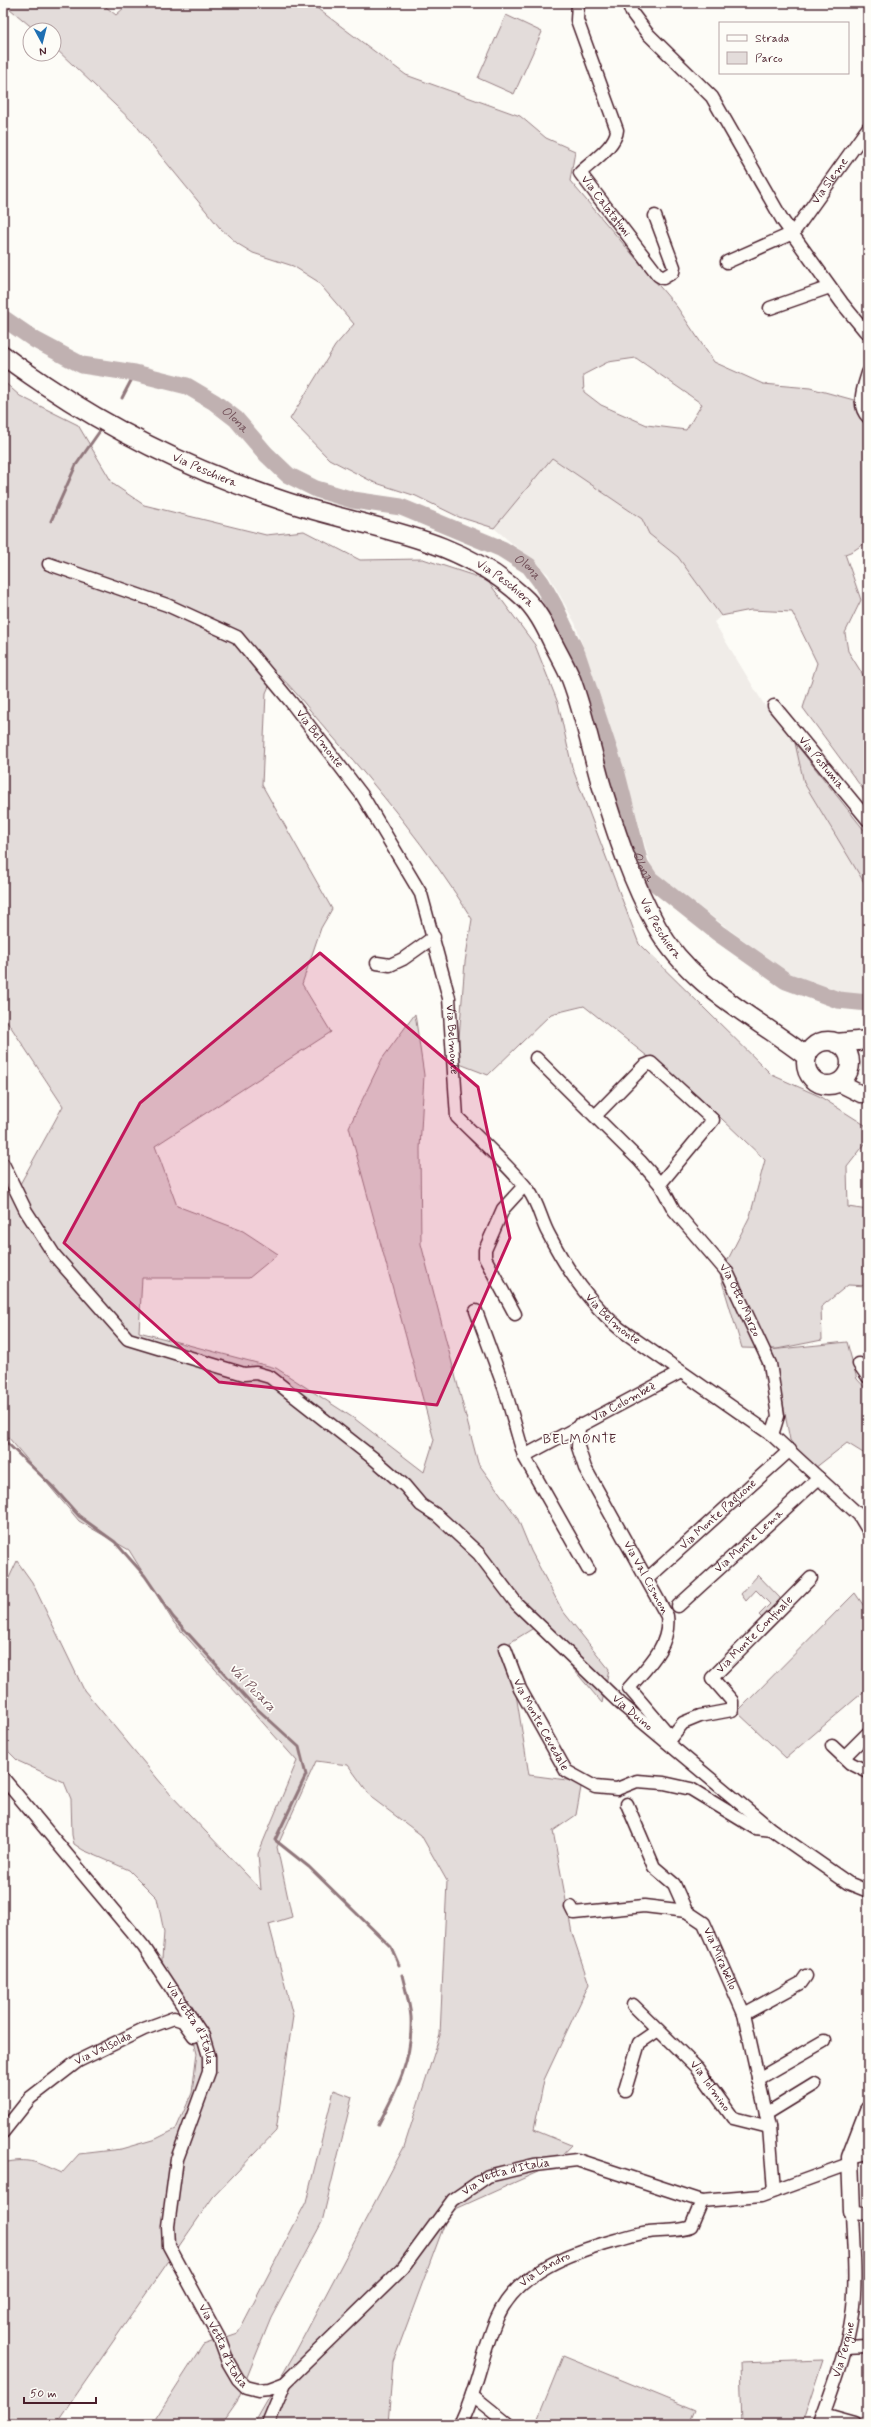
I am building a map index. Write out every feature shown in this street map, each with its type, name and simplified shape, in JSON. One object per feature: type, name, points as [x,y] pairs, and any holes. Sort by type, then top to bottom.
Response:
[{"type":"main road","name":"Via Peschiera","points":[[3,355],[67,400],[117,429],[167,455],[282,501],[331,516],[430,541],[463,555],[492,571],[525,598],[544,624],[571,680],[622,851],[658,929],[681,959],[708,987],[753,1021],[788,1042],[812,1051],[829,1041],[836,1043],[868,1040]]},
{"type":"main road","points":[[836,1043],[846,1050],[852,1081]]},
{"type":"main road","points":[[852,1081],[868,1044]]},
{"type":"main road","points":[[812,1051],[807,1070],[814,1081],[826,1086],[852,1081]]},
{"type":"street","name":"Via Calatafimi","points":[[578,3],[577,20],[617,130],[616,136],[611,143],[580,173],[658,275],[663,278],[673,272],[674,267],[655,216]]},
{"type":"street","points":[[628,3],[632,13],[647,33],[712,97],[783,221],[830,287],[867,330]]},
{"type":"street","name":"Via Sleme","points":[[792,233],[868,128]]},
{"type":"street","points":[[727,262],[792,233]]},
{"type":"street","points":[[770,308],[830,287]]},
{"type":"street","points":[[868,372],[861,394],[865,414],[868,417]]},
{"type":"street","name":"Via Belmonte","points":[[49,564],[167,605],[237,637],[291,702],[362,795],[421,894],[434,937],[449,998],[457,1117],[529,1192],[548,1232],[586,1295],[601,1313],[620,1329],[772,1435],[859,1515],[868,1530]]},
{"type":"street","name":"Via Postumia","points":[[774,706],[868,820]]},
{"type":"street","points":[[377,963],[390,964],[403,959],[434,937]]},
{"type":"street","name":"Via Otto Marzo","points":[[536,1058],[595,1116],[660,1184],[674,1210],[727,1272],[770,1364],[778,1416],[772,1435]]},
{"type":"street","points":[[595,1116],[644,1066],[651,1063],[713,1120],[660,1184]]},
{"type":"street","name":"Via Duino","points":[[3,1164],[26,1212],[55,1256],[128,1339],[244,1374],[256,1373],[270,1377],[373,1458],[405,1486],[421,1505],[438,1516],[479,1554],[517,1604],[621,1704],[669,1739],[786,1844],[864,1890]]},
{"type":"street","points":[[515,1314],[484,1258],[485,1250],[503,1209],[524,1186]]},
{"type":"street","points":[[476,1311],[504,1390],[524,1456],[588,1569]]},
{"type":"street","points":[[859,1364],[868,1377]]},
{"type":"street","name":"Via Colombeè","points":[[524,1456],[579,1425],[681,1372]]},
{"type":"street","name":"Via Val Cismon","points":[[579,1425],[578,1448],[585,1468],[667,1616],[668,1625],[665,1642],[629,1688],[669,1739]]},
{"type":"street","name":"Via Monte Paglione","points":[[647,1579],[790,1450]]},
{"type":"street","name":"Via Monte Lema","points":[[678,1606],[819,1478]]},
{"type":"street","name":"Via Monte Confinale","points":[[669,1739],[683,1724],[700,1716],[732,1710],[732,1701],[712,1678],[811,1578]]},
{"type":"street","name":"Via Monte Cevedale","points":[[505,1649],[520,1689],[566,1771],[595,1787],[617,1789],[637,1781],[664,1783],[691,1789],[755,1828],[772,1830]]},
{"type":"street","points":[[844,1757],[868,1733]]},
{"type":"street","points":[[832,1746],[844,1757],[868,1772]]},
{"type":"street","name":"Via Vetta d'Italia","points":[[3,1778],[144,1947],[203,2036],[209,2056],[209,2072],[177,2159],[168,2226],[169,2246],[220,2340],[228,2362],[238,2378],[246,2387],[258,2390],[285,2383],[403,2268],[453,2200],[488,2176],[534,2166],[577,2160],[702,2200],[760,2196],[868,2153]]},
{"type":"street","points":[[627,1804],[654,1867],[674,1884],[686,1911]]},
{"type":"street","points":[[819,1870],[839,1884],[864,1890]]},
{"type":"street","name":"Via Mirabello","points":[[571,1907],[574,1913],[644,1906],[686,1911],[704,1923],[744,2014],[769,2127],[774,2191]]},
{"type":"street","points":[[744,2014],[801,1983],[806,1976]]},
{"type":"street","name":"Via Tolmino","points":[[633,2005],[697,2068],[734,2118],[769,2127]]},
{"type":"street","name":"Via Valsolda","points":[[3,2132],[30,2098],[78,2061],[144,2029],[174,2018],[183,2021],[209,2056]]},
{"type":"street","points":[[625,2090],[639,2043],[658,2030]]},
{"type":"street","points":[[758,2079],[824,2041]]},
{"type":"street","points":[[766,2114],[815,2084]]},
{"type":"street","points":[[868,2110],[850,2160],[852,2211],[868,2214]]},
{"type":"street","name":"Via Landro","points":[[460,2424],[472,2395],[485,2349],[498,2316],[520,2285],[553,2263],[590,2247],[647,2232],[691,2227],[702,2200]]},
{"type":"street","name":"Via Pergine","points":[[852,2211],[854,2275],[852,2315],[844,2348],[821,2420],[855,2424]]},
{"type":"street","points":[[844,2348],[868,2347]]},
{"type":"street","points":[[268,2424],[285,2383]]},
{"type":"street","points":[[472,2395],[508,2424]]},
{"type":"highlighted area","points":[[320,953],[478,1087],[510,1238],[437,1405],[219,1382],[64,1243],[140,1103]]},
{"type":"shaded area","points":[[551,458],[642,519],[649,534],[678,557],[721,616],[714,622],[765,706],[795,743],[804,783],[868,889],[868,996],[832,992],[786,972],[659,877],[652,869],[615,742],[575,623],[548,574],[494,528]]},
{"type":"green space","points":[[3,3],[101,3],[116,15],[125,7],[123,3],[310,3],[406,75],[520,116],[546,138],[575,151],[570,181],[677,307],[714,362],[763,384],[810,388],[854,400],[868,432],[868,541],[853,551],[845,554],[861,600],[845,633],[848,651],[868,683],[868,796],[803,708],[817,663],[792,612],[751,610],[721,616],[678,557],[649,534],[642,519],[552,458],[494,528],[459,517],[416,496],[373,482],[329,459],[290,419],[335,346],[354,324],[317,281],[293,266],[253,253],[238,244],[220,228],[134,123],[62,55],[62,22],[26,22]],"holes":[[[636,358],[702,404],[686,430],[647,425],[601,405],[584,392],[583,375],[608,362]]]},
{"type":"green space","points":[[506,15],[542,32],[514,94],[478,78]]},
{"type":"green space","points":[[3,381],[20,396],[78,425],[113,484],[144,505],[266,535],[304,531],[360,560],[423,559],[487,580],[535,645],[558,703],[572,767],[639,944],[772,1075],[819,1096],[868,1127],[868,1140],[847,1167],[848,1207],[868,1210],[868,1286],[848,1285],[821,1307],[822,1340],[777,1349],[742,1348],[720,1275],[750,1216],[765,1160],[700,1098],[584,1006],[551,1014],[488,1075],[457,1063],[465,962],[472,919],[439,869],[403,821],[295,692],[275,672],[266,693],[262,785],[332,909],[321,928],[302,984],[331,1032],[155,1146],[177,1206],[243,1231],[278,1254],[249,1278],[142,1278],[139,1332],[276,1368],[355,1419],[424,1472],[434,1440],[349,1127],[382,1059],[415,1014],[424,1075],[420,1149],[421,1244],[478,1463],[517,1517],[531,1551],[562,1610],[609,1669],[602,1703],[537,1626],[501,1648],[516,1694],[529,1775],[582,1782],[576,1815],[553,1831],[572,1933],[589,1984],[544,2080],[534,2130],[571,2145],[551,2166],[449,2212],[393,2362],[388,2424],[254,2424],[296,2351],[404,2147],[440,2035],[447,1881],[421,1835],[372,1798],[348,1765],[316,1761],[277,1847],[292,1917],[269,1924],[293,2016],[276,2131],[213,2197],[56,2424],[3,2424],[3,2163],[12,2161],[34,2162],[62,2173],[79,2154],[121,2149],[156,2139],[176,2129],[192,2093],[197,2053],[194,2040],[161,1972],[164,1932],[157,1898],[129,1870],[83,1850],[74,1844],[72,1835],[71,1799],[64,1782],[18,1761],[3,1746],[3,1583],[9,1578],[17,1561],[32,1582],[84,1690],[171,1795],[261,1890],[258,1854],[297,1761],[174,1623],[129,1550],[79,1521],[3,1431],[3,1175],[19,1186],[63,1106],[3,1015]]},
{"type":"green space","points":[[795,743],[868,835],[868,889],[804,783]]},
{"type":"green space","points":[[847,1342],[857,1379],[868,1391],[868,1456],[847,1443],[815,1468],[801,1456],[790,1440],[775,1362],[770,1350]]},
{"type":"green space","points":[[758,1575],[780,1598],[780,1602],[763,1619],[759,1615],[770,1604],[756,1590],[746,1601],[741,1594]]},
{"type":"green space","points":[[855,1593],[868,1612],[868,1688],[786,1758],[737,1712]]},
{"type":"green space","points":[[334,2090],[352,2097],[322,2222],[271,2318],[236,2404],[222,2424],[152,2424],[203,2345],[238,2333],[306,2202]]},
{"type":"green space","points":[[563,2356],[695,2410],[689,2424],[536,2423]]},
{"type":"green space","points":[[823,2360],[802,2424],[742,2424],[740,2363]]},
{"type":"waterway","name":"Olona","points":[[3,318],[35,340],[82,365],[135,373],[187,386],[214,402],[236,419],[266,454],[288,475],[316,489],[353,500],[401,507],[502,549],[529,566],[541,582],[555,607],[577,654],[617,774],[640,864],[650,879],[718,933],[786,981],[838,1000],[868,1003]]},
{"type":"waterway","points":[[122,398],[135,373]]},
{"type":"waterway","points":[[51,521],[76,465],[102,428]]},
{"type":"waterway","name":"Val Pusara","points":[[3,1439],[53,1487],[79,1516],[115,1542],[145,1576],[173,1617],[253,1705],[299,1747],[306,1775],[275,1840],[309,1867],[391,1947],[399,1965]]},
{"type":"waterway","name":"Val Pusara","points":[[378,2125],[397,2087],[409,2047],[411,2017],[409,2001],[402,1975]]},
{"type":"district","name":"BELMONTE","points":[[580,1439]]}]
